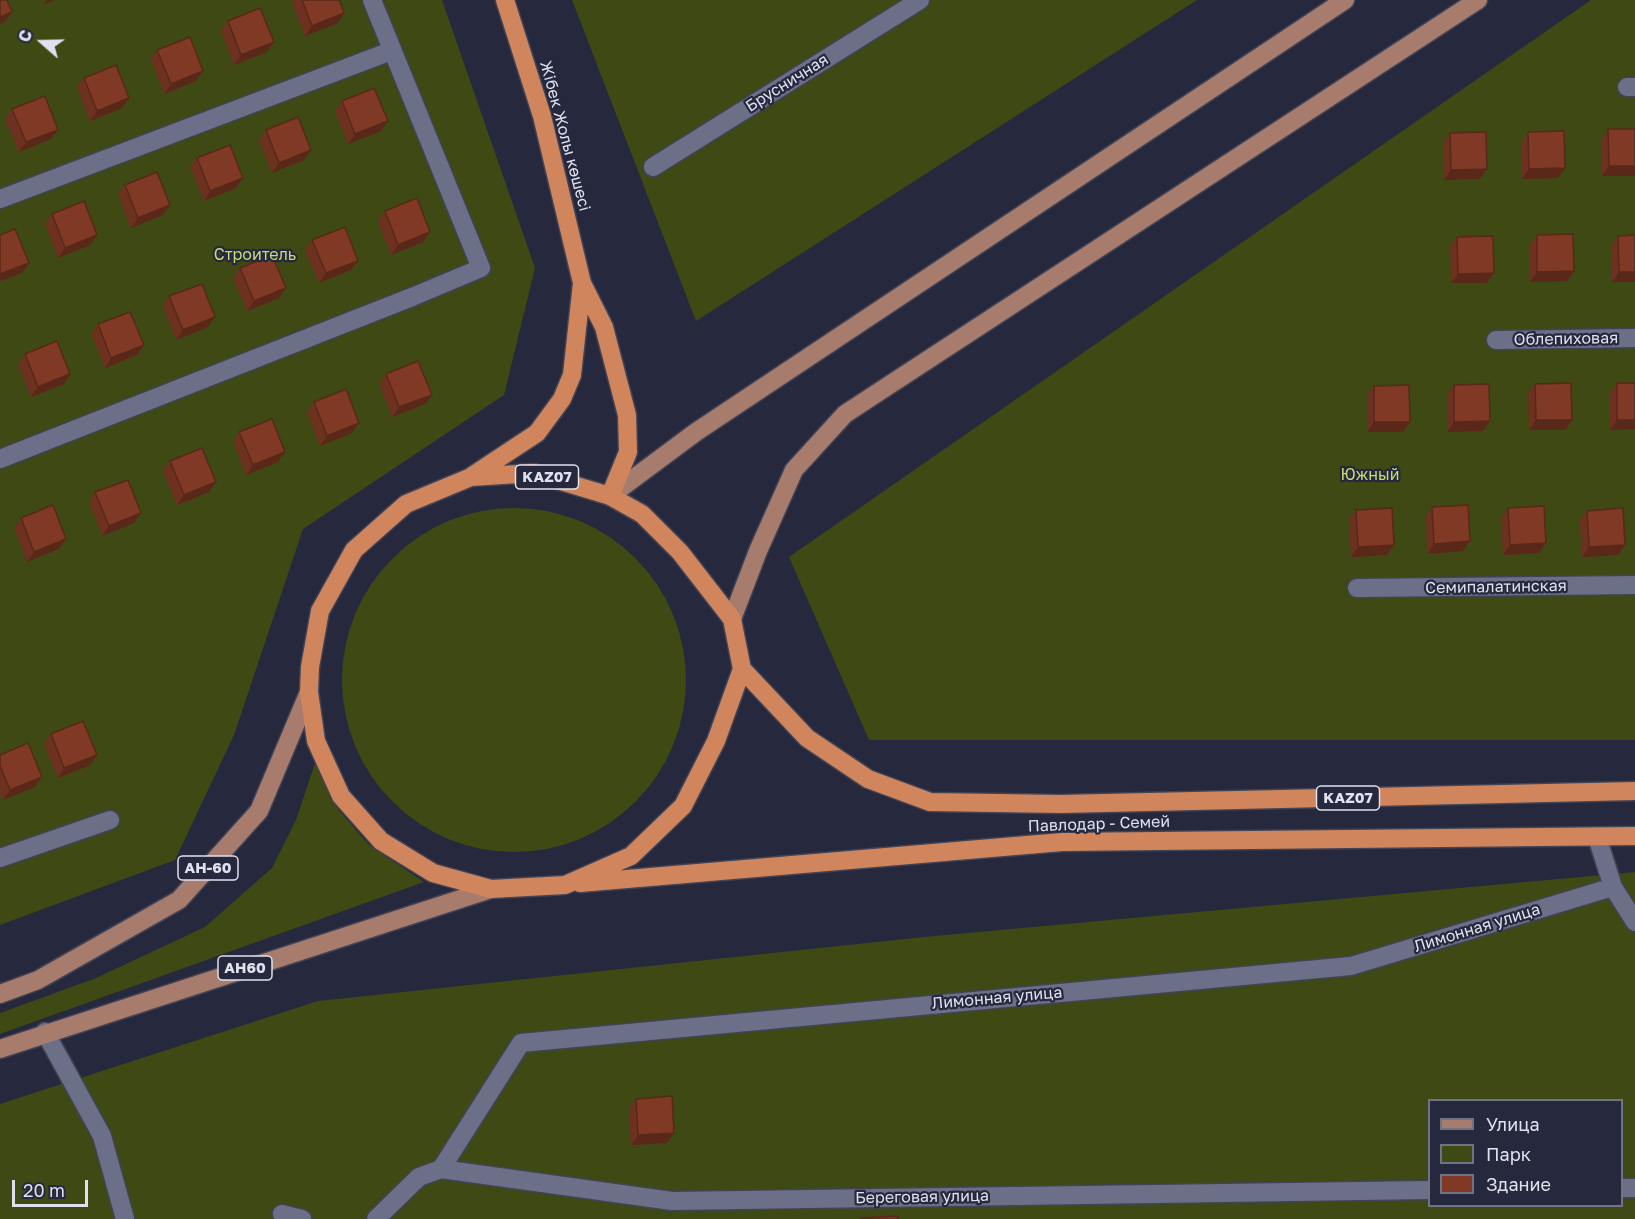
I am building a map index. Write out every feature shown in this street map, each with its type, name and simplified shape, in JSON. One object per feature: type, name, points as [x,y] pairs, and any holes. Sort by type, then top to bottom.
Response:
[{"type":"highway","name":"Жібек Жолы көшесі","points":[[505,0],[542,116],[582,283],[604,327],[627,415],[628,452],[610,496]]},
{"type":"highway","name":"Жібек Жолы көшесі","points":[[471,477],[537,433],[562,399],[572,375],[582,283]]},
{"type":"highway","name":"KAZ07","points":[[534,473],[610,496],[642,514],[680,552],[732,619],[742,669],[716,741],[683,806],[631,856],[565,885],[491,889],[432,873],[381,842],[341,796],[316,741],[309,693],[310,667],[320,611],[354,550],[406,504],[471,477],[534,473]]},
{"type":"highway","name":"Павлодар - Семей","points":[[742,669],[807,738],[868,778],[930,802],[1061,804],[1635,791]]},
{"type":"highway","name":"Павлодар - Семей","points":[[565,885],[1062,842],[1635,836]]},
{"type":"main road","points":[[610,496],[696,432],[1345,0]]},
{"type":"main road","points":[[732,619],[794,470],[845,414],[1478,0]]},
{"type":"main road","name":"АН-60","points":[[0,994],[38,980],[179,900],[259,811],[309,693]]},
{"type":"main road","name":"АН60","points":[[0,1049],[45,1032],[491,889]]},
{"type":"street","points":[[0,459],[481,268],[372,0]]},
{"type":"street","name":"Брусничная","points":[[653,167],[920,0]]},
{"type":"street","points":[[0,199],[391,51]]},
{"type":"street","name":"Облепиховая","points":[[1496,340],[1635,338]]},
{"type":"street","name":"Семипалатинская","points":[[1357,588],[1635,585]]},
{"type":"street","points":[[0,858],[110,820]]},
{"type":"street","points":[[1597,837],[1613,887],[1635,922]]},
{"type":"street","name":"Лимонная улица","points":[[441,1169],[521,1043],[1351,966],[1613,887]]},
{"type":"street","points":[[45,1032],[102,1136],[125,1219]]},
{"type":"street","name":"Береговая улица","points":[[377,1219],[418,1178],[441,1169],[672,1201],[1428,1190]]},
{"type":"street","points":[[282,1214],[302,1219]]},
{"type":"street","points":[[372,1219],[377,1219]]},
{"type":"green space","name":"Строитель","points":[[0,0],[442,0],[535,268],[504,395],[303,529],[234,735],[175,860],[0,925]]},
{"type":"green space","points":[[572,0],[1197,0],[696,321]]},
{"type":"green space","name":"Южный","points":[[1591,0],[1635,0],[1635,740],[869,740],[789,557]]},
{"type":"green space","points":[[497,508],[531,508],[564,515],[595,528],[636,558],[657,584],[673,614],[683,646],[686,680],[683,714],[673,746],[657,776],[636,802],[595,832],[564,845],[531,852],[497,852],[464,845],[433,832],[405,813],[381,789],[362,761],[349,730],[342,697],[342,663],[349,630],[362,599],[381,571],[405,547],[433,528],[464,515]]},
{"type":"green space","points":[[316,760],[337,808],[368,844],[424,882],[0,1034],[0,1013],[96,978],[205,927],[272,868],[296,820]]},
{"type":"green space","points":[[1635,872],[1635,1219],[0,1219],[0,1104],[318,1001],[924,937]]},
{"type":"building","points":[[0,0],[7,0],[12,12],[0,17]]},
{"type":"building","points":[[302,0],[339,0],[344,13],[312,26]]},
{"type":"building","points":[[260,8],[274,42],[241,55],[228,21]]},
{"type":"building","points":[[190,37],[203,71],[171,84],[157,50]]},
{"type":"building","points":[[116,65],[129,98],[97,111],[84,78]]},
{"type":"building","points":[[374,88],[388,121],[355,134],[342,101]]},
{"type":"building","points":[[45,96],[58,130],[26,142],[12,109]]},
{"type":"building","points":[[298,117],[311,150],[279,163],[266,130]]},
{"type":"building","points":[[1608,129],[1635,129],[1635,166],[1609,166]]},
{"type":"building","points":[[1564,131],[1565,168],[1529,169],[1528,132]]},
{"type":"building","points":[[1486,132],[1487,169],[1451,170],[1450,133]]},
{"type":"building","points":[[230,145],[243,178],[210,191],[197,158]]},
{"type":"building","points":[[157,172],[170,205],[138,218],[125,185]]},
{"type":"building","points":[[417,198],[430,232],[398,245],[385,211]]},
{"type":"building","points":[[84,201],[97,235],[65,248],[52,214]]},
{"type":"building","points":[[345,227],[358,261],[326,273],[312,240]]},
{"type":"building","points":[[15,229],[29,263],[0,274],[0,235]]},
{"type":"building","points":[[1573,234],[1574,271],[1537,272],[1537,235]]},
{"type":"building","points":[[1635,235],[1635,272],[1619,272],[1618,236]]},
{"type":"building","points":[[1493,236],[1494,273],[1458,274],[1457,237]]},
{"type":"building","points":[[272,255],[286,288],[254,301],[240,268]]},
{"type":"building","points":[[202,284],[215,317],[183,330],[169,296]]},
{"type":"building","points":[[130,312],[144,345],[111,358],[98,324]]},
{"type":"building","points":[[57,341],[70,374],[38,387],[25,354]]},
{"type":"building","points":[[418,361],[432,395],[399,407],[386,374]]},
{"type":"building","points":[[1571,383],[1572,420],[1536,420],[1535,384]]},
{"type":"building","points":[[1617,383],[1635,383],[1635,420],[1617,420]]},
{"type":"building","points":[[1489,384],[1490,421],[1454,422],[1454,385]]},
{"type":"building","points":[[1409,385],[1410,422],[1374,422],[1374,386]]},
{"type":"building","points":[[346,389],[359,423],[327,436],[314,402]]},
{"type":"building","points":[[272,419],[285,452],[253,465],[239,432]]},
{"type":"building","points":[[202,448],[216,482],[184,495],[170,461]]},
{"type":"building","points":[[128,480],[141,513],[109,526],[95,492]]},
{"type":"building","points":[[53,505],[66,539],[34,552],[21,518]]},
{"type":"building","points":[[1468,505],[1470,541],[1434,544],[1432,507]]},
{"type":"building","points":[[1544,506],[1546,543],[1510,545],[1508,508]]},
{"type":"building","points":[[1392,508],[1394,545],[1358,547],[1356,510]]},
{"type":"building","points":[[1623,508],[1625,545],[1589,547],[1587,511]]},
{"type":"building","points":[[83,721],[97,755],[64,768],[51,734]]},
{"type":"building","points":[[28,743],[42,777],[10,790],[0,766],[0,755]]},
{"type":"building","points":[[672,1096],[674,1133],[638,1135],[636,1099]]},
{"type":"building","points":[[897,1216],[898,1219],[861,1218]]}]
